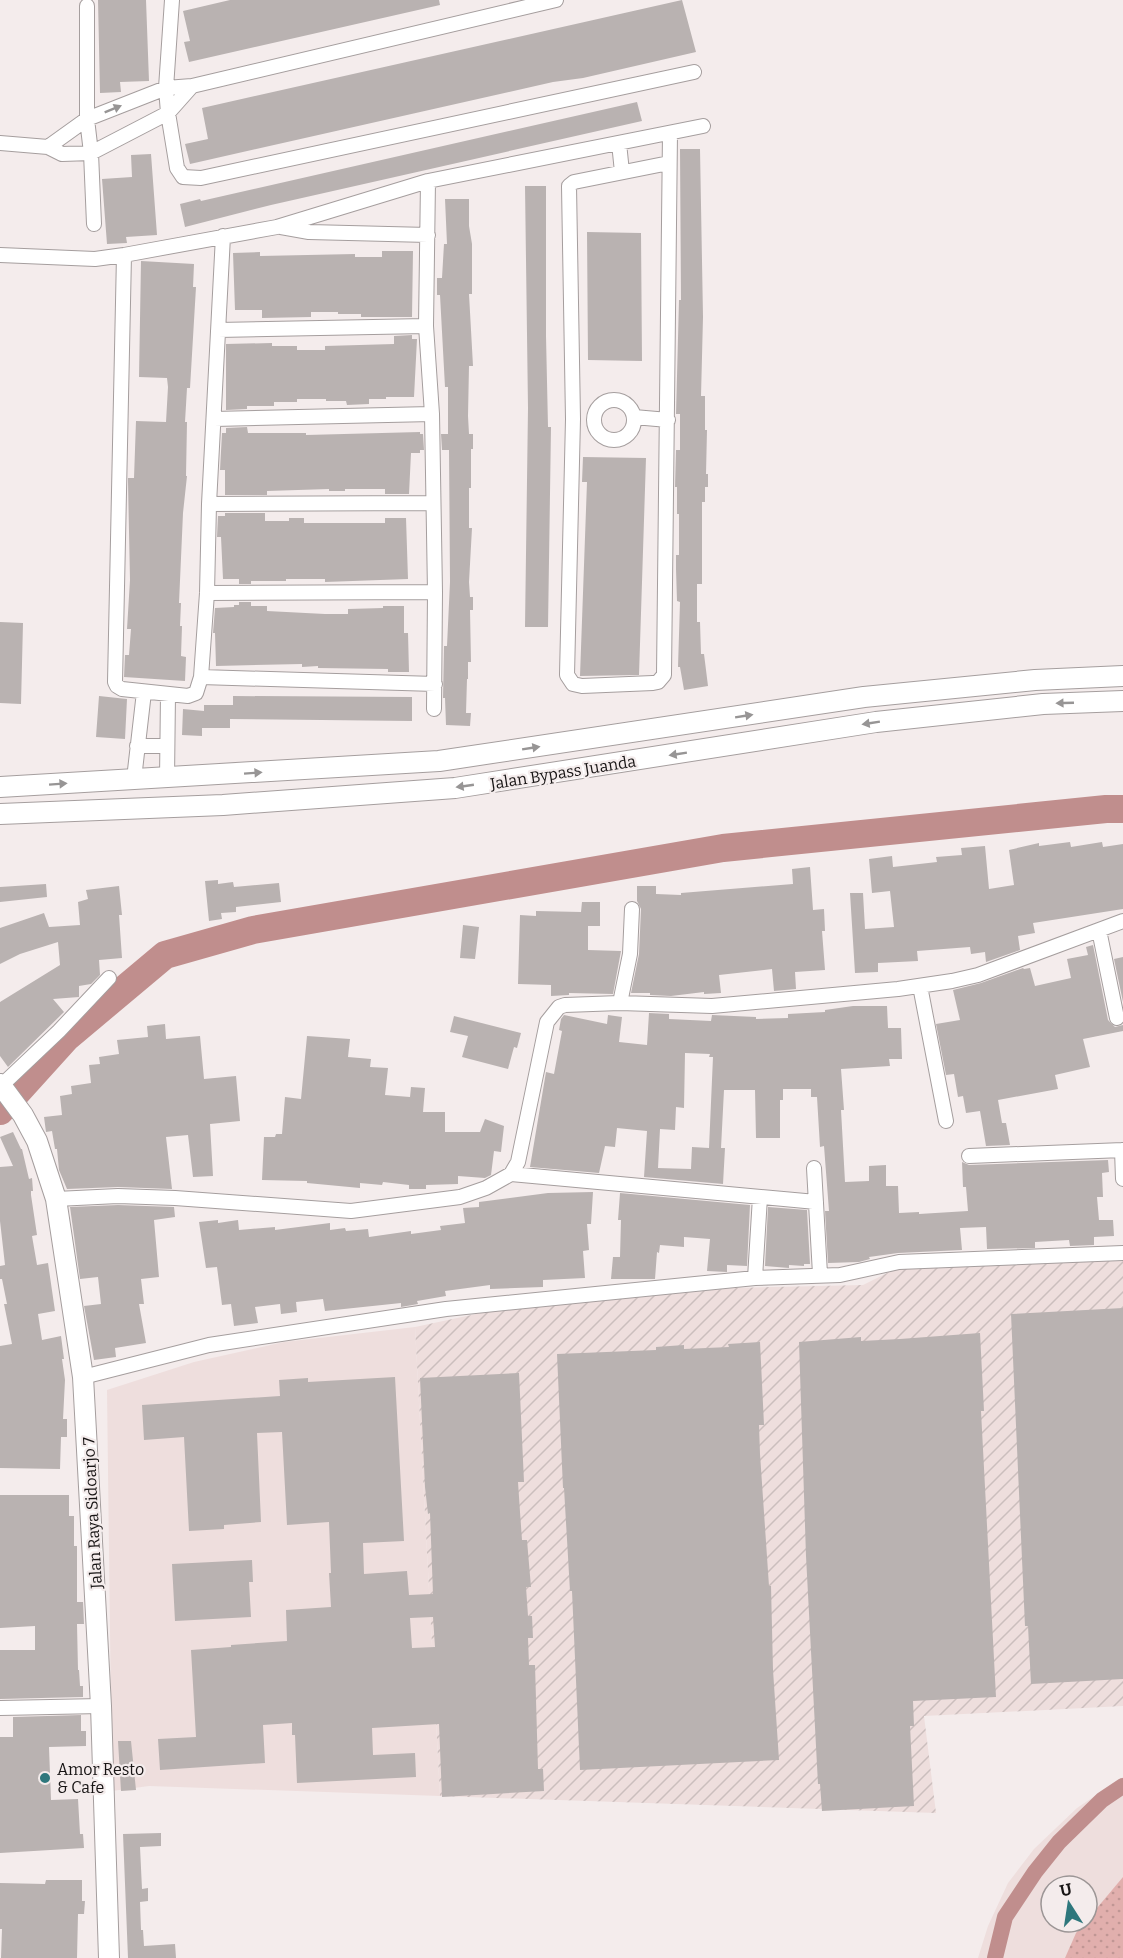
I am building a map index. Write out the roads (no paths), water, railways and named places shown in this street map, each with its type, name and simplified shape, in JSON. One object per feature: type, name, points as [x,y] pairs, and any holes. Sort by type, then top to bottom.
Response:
[{"type":"main road","name":"Jalan Bypass Juanda","points":[[0,787],[447,760],[864,697],[1035,680],[1123,676]]},
{"type":"main road","name":"Jalan Bypass Juanda","points":[[0,814],[223,805],[455,788],[876,722],[1043,704],[1123,701]]},
{"type":"main road","name":"Jalan Raya Sidoarjo 7","points":[[1,1087],[23,1115],[37,1141],[56,1199],[83,1377],[101,1706],[109,1958]]},
{"type":"street","points":[[172,0],[166,88],[179,173],[183,177],[201,178],[694,72]]},
{"type":"street","points":[[48,147],[87,119],[166,88],[192,86],[504,6],[556,0]]},
{"type":"street","points":[[87,6],[87,119],[94,224]]},
{"type":"street","points":[[0,143],[48,147],[62,154],[91,153],[168,112],[192,86]]},
{"type":"street","points":[[0,255],[95,259],[277,227],[428,181],[703,126]]},
{"type":"street","points":[[669,163],[574,182],[569,186],[573,419],[567,675],[573,684],[582,686],[653,683],[658,682],[664,675],[670,133]]},
{"type":"street","points":[[619,143],[622,172]]},
{"type":"street","points":[[428,181],[426,326],[432,414],[434,709]]},
{"type":"street","points":[[277,227],[309,232],[428,235]]},
{"type":"street","points":[[124,255],[115,682],[122,689],[192,695],[198,690],[201,677],[207,593],[209,504],[223,236]]},
{"type":"street","points":[[218,330],[426,326]]},
{"type":"street","points":[[612,400],[625,403],[631,409],[634,417],[629,432],[615,440],[607,439],[600,434],[595,428],[594,420],[597,408],[604,402],[612,400]]},
{"type":"street","points":[[214,419],[432,414]]},
{"type":"street","points":[[634,417],[668,420]]},
{"type":"street","points":[[573,419],[594,420]]},
{"type":"street","points":[[209,504],[433,503]]},
{"type":"street","points":[[207,593],[435,592]]},
{"type":"street","points":[[201,677],[435,684]]},
{"type":"street","points":[[134,779],[144,692]]},
{"type":"street","points":[[167,778],[168,694]]},
{"type":"street","points":[[137,746],[167,746]]},
{"type":"street","points":[[620,1003],[630,954],[632,909]]},
{"type":"street","points":[[56,1199],[118,1196],[175,1198],[351,1211],[453,1199],[486,1188],[511,1174],[518,1162],[547,1022],[559,1008],[565,1005],[620,1003],[712,1006],[920,986],[978,975],[1123,921]]},
{"type":"street","points":[[1099,930],[1118,1018]]},
{"type":"street","points":[[1,1087],[109,978]]},
{"type":"street","points":[[920,986],[946,1121]]},
{"type":"street","points":[[969,1156],[1122,1150],[1123,1179]]},
{"type":"street","points":[[814,1168],[820,1274]]},
{"type":"street","points":[[511,1174],[816,1202]]},
{"type":"street","points":[[755,1278],[760,1197]]},
{"type":"street","points":[[83,1377],[209,1345],[422,1313],[755,1278],[840,1275],[899,1262],[1123,1253]]},
{"type":"street","points":[[0,1708],[101,1706]]},
{"type":"waterway","points":[[0,1111],[66,1038],[165,955],[253,930],[723,848],[1123,809]]},
{"type":"waterway","points":[[995,1958],[1005,1917],[1035,1872],[1059,1842],[1102,1800],[1123,1786]]},
{"type":"place","name":"Amor Resto & Cafe","points":[[45,1778]]}]
